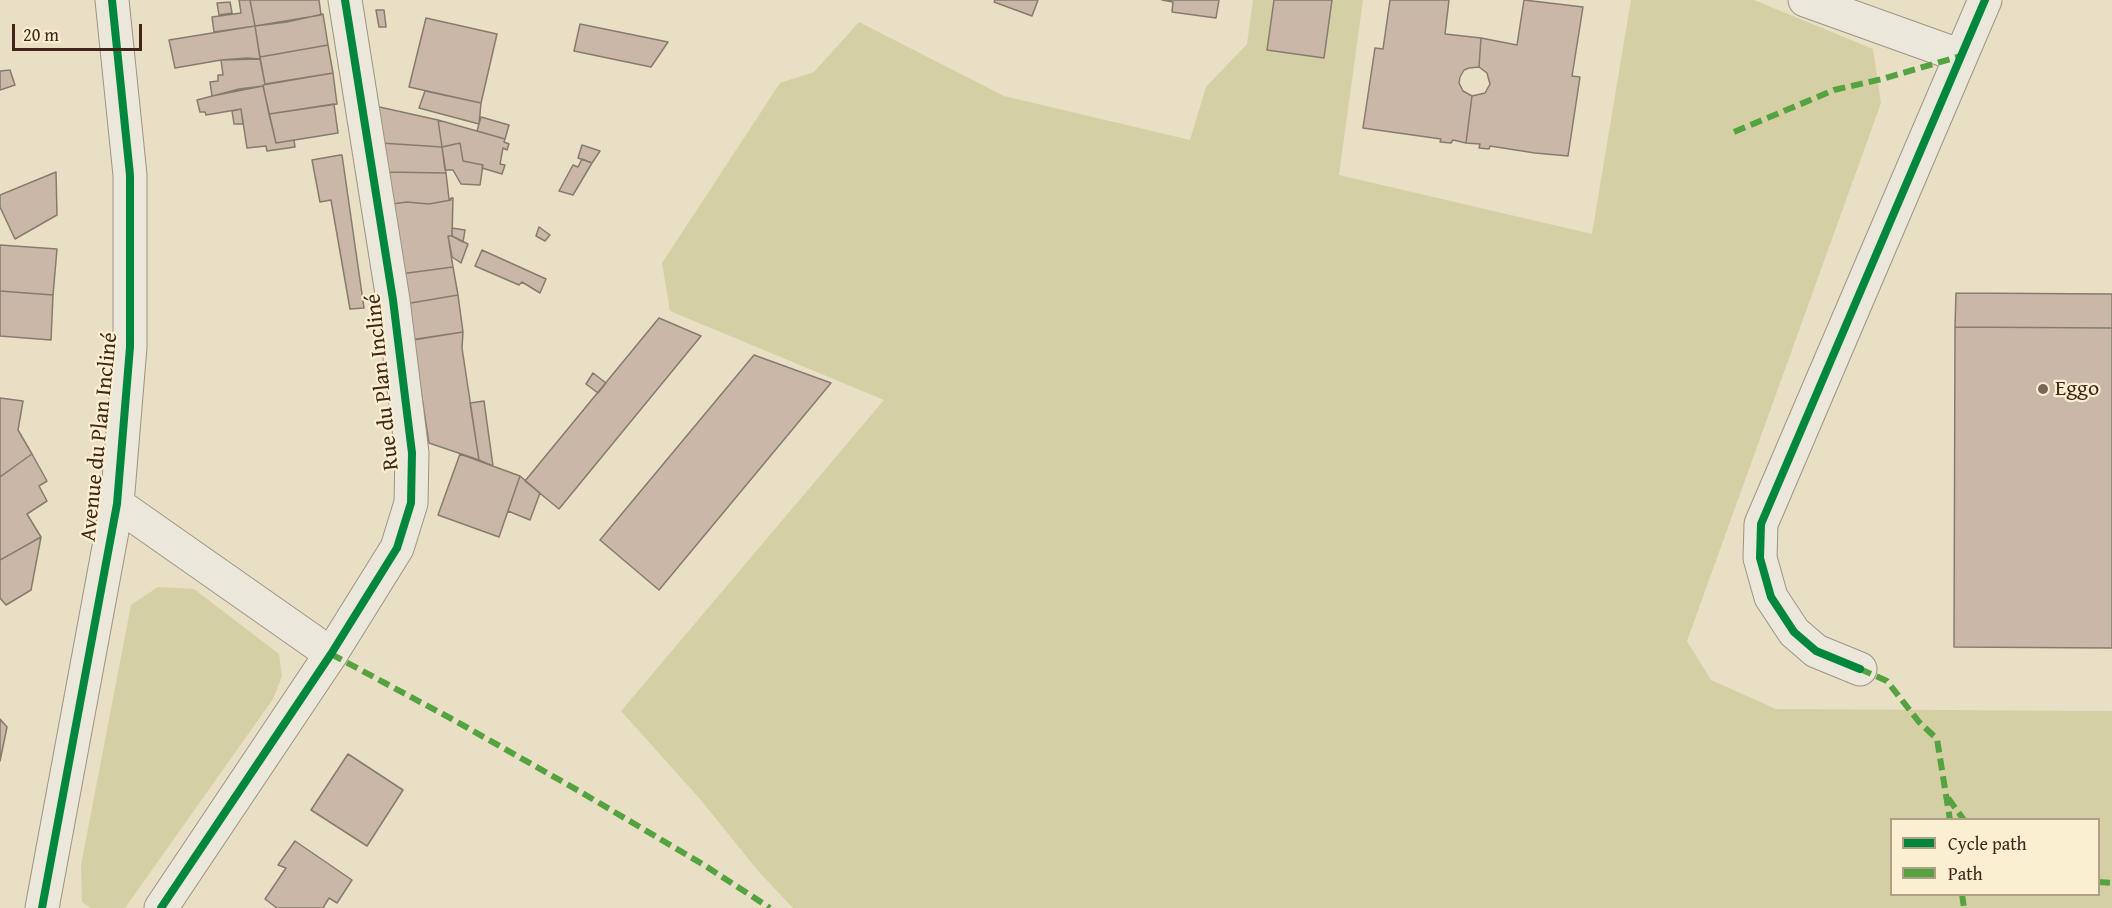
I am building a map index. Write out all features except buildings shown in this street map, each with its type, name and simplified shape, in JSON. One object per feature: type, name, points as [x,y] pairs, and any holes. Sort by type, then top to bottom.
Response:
[{"type":"street","name":"Avenue du Plan Incliné","points":[[42,908],[48,865],[117,504],[130,347],[130,175],[112,0]]},
{"type":"street","name":"Rue du Plan Incliné","points":[[162,908],[331,654],[398,548],[411,502],[412,453],[393,300],[345,0]]},
{"type":"street","points":[[1805,0],[1961,56]]},
{"type":"street","points":[[1860,669],[1816,651],[1794,632],[1771,597],[1760,558],[1761,524],[1985,0]]},
{"type":"street","points":[[117,504],[331,654]]},
{"type":"street","points":[[48,865],[59,908]]},
{"type":"shaded area","points":[[1253,0],[1363,0],[1339,175],[1592,234],[1631,0],[1754,0],[1873,49],[1881,103],[1687,641],[1711,680],[1776,709],[2112,711],[2112,908],[793,908],[759,872],[700,799],[621,711],[884,400],[670,311],[662,263],[780,83],[814,72],[859,22],[1004,96],[1190,140],[1206,87],[1247,44]]},
{"type":"shaded area","points":[[158,587],[194,589],[279,654],[282,676],[273,699],[125,908],[91,908],[82,902],[81,865],[131,605]]},
{"type":"marked path","points":[[1734,132],[1834,90],[1961,56]]},
{"type":"marked path","points":[[331,654],[579,791],[704,865],[770,908]]},
{"type":"marked path","points":[[1860,669],[1887,681],[1919,722],[1937,739],[1950,818]]},
{"type":"marked path","points":[[1948,798],[1963,818]]},
{"type":"marked path","points":[[2100,882],[2112,883]]},
{"type":"marked path","points":[[1962,896],[1964,908]]},
{"type":"cycle path","points":[[42,908],[117,504],[130,347],[130,175],[112,0]]},
{"type":"cycle path","points":[[161,908],[331,654],[397,548],[411,503],[412,453],[393,300],[345,0]]},
{"type":"cycle path","points":[[1860,669],[1816,651],[1794,632],[1771,597],[1760,558],[1761,524],[1985,0]]},
{"type":"place","name":"Eggo","points":[[2043,389]]}]
